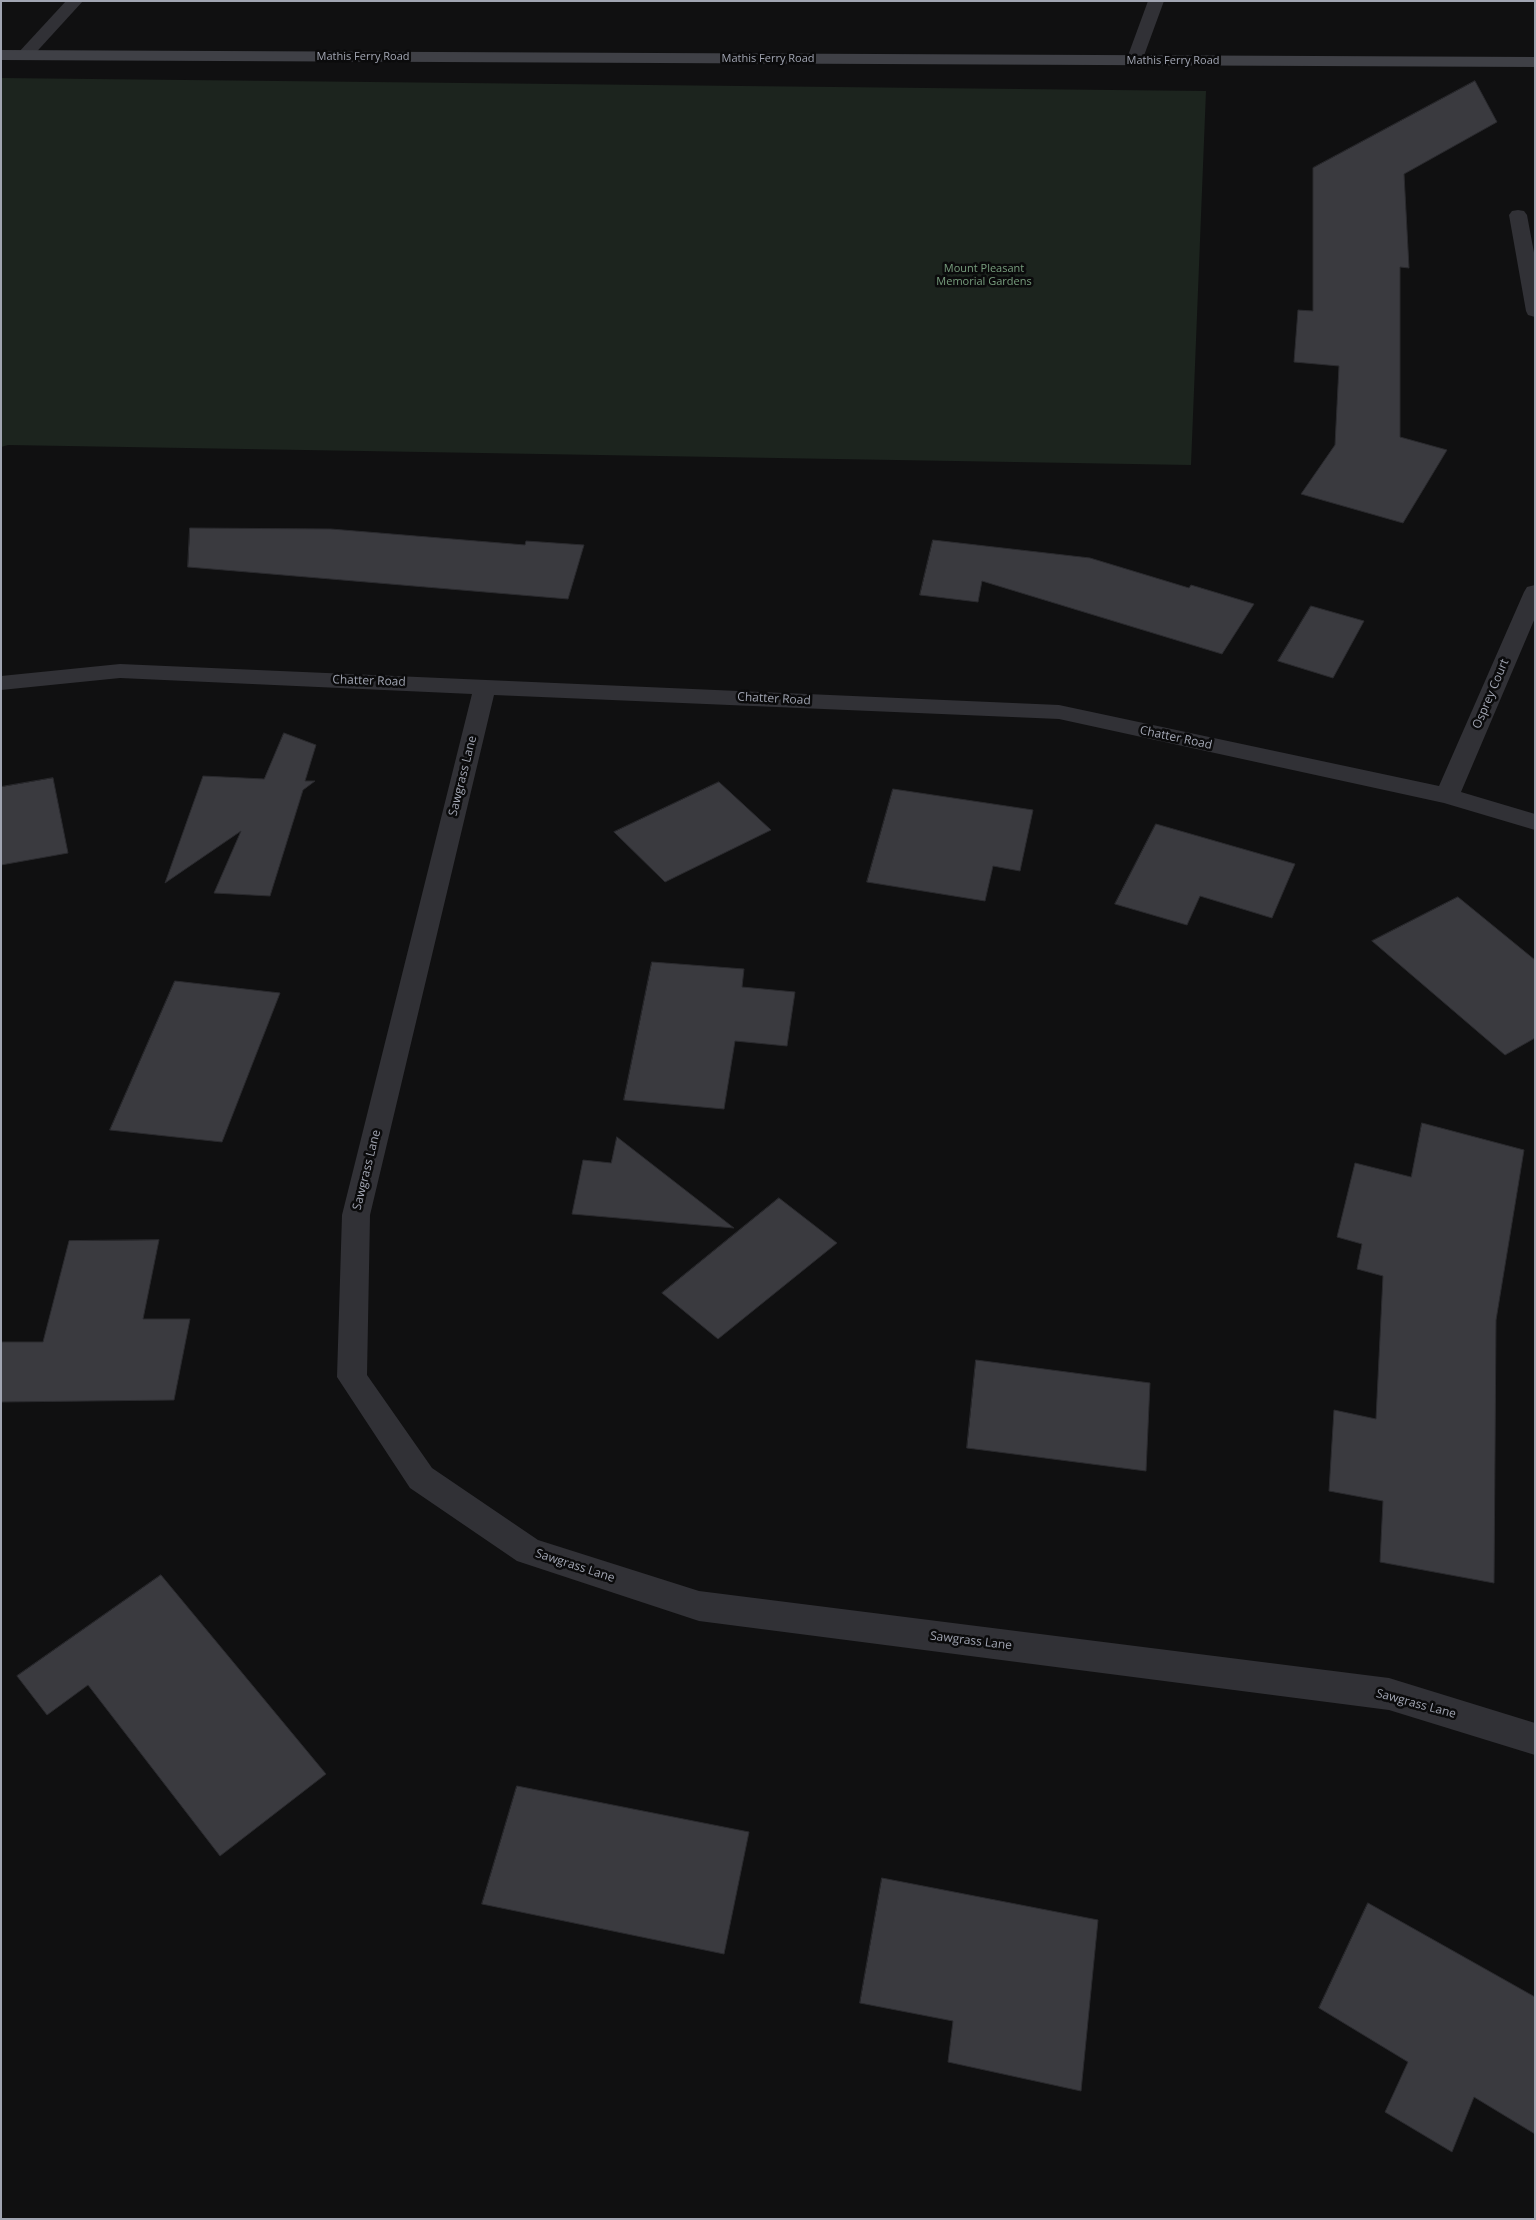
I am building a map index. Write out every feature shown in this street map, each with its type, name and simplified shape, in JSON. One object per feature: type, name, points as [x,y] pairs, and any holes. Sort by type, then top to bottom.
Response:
[{"type":"main road","name":"Mathis Ferry Road","points":[[1,55],[1535,62]]},
{"type":"street","points":[[24,56],[75,1]]},
{"type":"street","points":[[1134,61],[1156,1]]},
{"type":"street","points":[[1518,215],[1535,311]]},
{"type":"street","name":"Osprey Court","points":[[1447,796],[1535,592]]},
{"type":"street","name":"Chatter Road","points":[[1,683],[120,671],[1059,712],[1447,796],[1535,822]]},
{"type":"street","name":"Sawgrass Lane","points":[[485,686],[356,1215],[352,1377],[420,1478],[528,1551],[700,1606],[1389,1694],[1535,1739]]},
{"type":"green space","name":"Mount Pleasant Memorial Gardens","points":[[1,78],[1206,91],[1191,465],[8,445],[1,447]]},
{"type":"building","points":[[1475,81],[1497,122],[1404,174],[1409,268],[1400,267],[1400,437],[1447,450],[1403,523],[1301,494],[1335,445],[1339,366],[1294,362],[1298,310],[1313,311],[1313,168]]},
{"type":"building","points":[[190,528],[331,529],[525,545],[526,541],[584,545],[568,599],[188,567]]},
{"type":"building","points":[[933,540],[1090,558],[1189,588],[1191,585],[1254,604],[1222,654],[982,581],[978,602],[920,595]]},
{"type":"building","points":[[1311,606],[1364,621],[1333,678],[1278,661]]},
{"type":"building","points":[[284,733],[316,745],[305,781],[315,781],[303,790],[270,896],[214,893],[241,831],[165,883],[203,776],[264,779]]},
{"type":"building","points":[[53,778],[68,853],[1,865],[1,787]]},
{"type":"building","points":[[719,782],[771,830],[665,882],[614,832]]},
{"type":"building","points":[[893,789],[1033,810],[1020,871],[993,866],[985,901],[867,882]]},
{"type":"building","points":[[1156,824],[1295,864],[1272,918],[1200,896],[1187,925],[1115,904]]},
{"type":"building","points":[[1458,897],[1535,960],[1535,1038],[1505,1055],[1372,941]]},
{"type":"building","points":[[652,962],[744,969],[742,987],[795,992],[787,1046],[735,1041],[724,1109],[624,1100]]},
{"type":"building","points":[[175,981],[280,993],[222,1142],[110,1130]]},
{"type":"building","points":[[1422,1123],[1524,1150],[1496,1320],[1494,1583],[1380,1562],[1383,1501],[1329,1491],[1334,1410],[1376,1419],[1383,1276],[1357,1269],[1362,1244],[1337,1237],[1355,1163],[1411,1177]]},
{"type":"building","points":[[617,1137],[734,1228],[572,1214],[583,1160],[611,1163]]},
{"type":"building","points":[[779,1198],[837,1243],[718,1339],[662,1293]]},
{"type":"building","points":[[159,1240],[143,1319],[190,1319],[174,1400],[1,1402],[1,1342],[43,1342],[69,1241]]},
{"type":"building","points":[[976,1360],[1150,1383],[1146,1471],[967,1448]]},
{"type":"building","points":[[161,1575],[326,1774],[220,1856],[88,1685],[47,1715],[17,1676]]},
{"type":"building","points":[[517,1786],[749,1832],[724,1954],[482,1904]]},
{"type":"building","points":[[882,1878],[1098,1920],[1081,2091],[948,2062],[953,2021],[860,2003]]},
{"type":"building","points":[[1368,1903],[1535,1997],[1535,2134],[1474,2097],[1452,2152],[1385,2112],[1408,2062],[1319,2008]]}]
